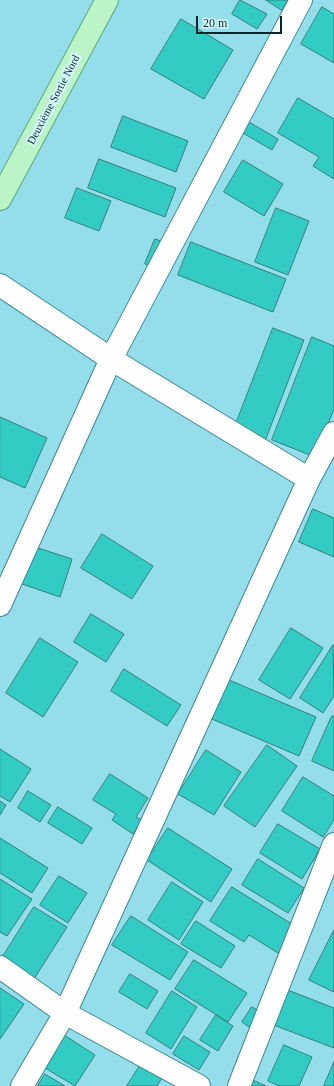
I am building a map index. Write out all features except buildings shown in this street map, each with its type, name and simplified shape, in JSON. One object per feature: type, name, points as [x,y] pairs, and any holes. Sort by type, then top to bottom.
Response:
[{"type":"main road","name":"Deuxième Sortie Nord","points":[[0,199],[107,0]]},
{"type":"street","points":[[0,605],[111,360],[301,0]]},
{"type":"street","points":[[0,285],[111,360],[309,479]]},
{"type":"street","points":[[22,1086],[65,1013],[309,479],[334,433]]},
{"type":"street","points":[[239,1086],[334,844]]},
{"type":"street","points":[[0,967],[65,1013],[199,1086]]}]
